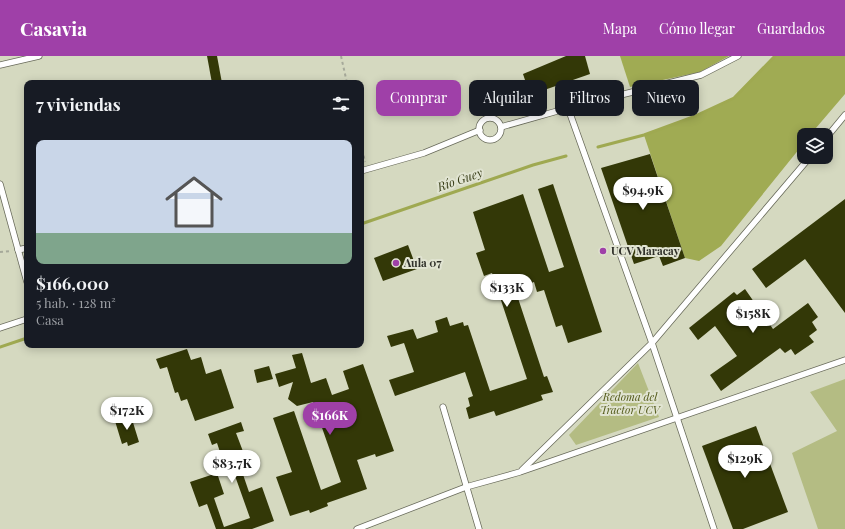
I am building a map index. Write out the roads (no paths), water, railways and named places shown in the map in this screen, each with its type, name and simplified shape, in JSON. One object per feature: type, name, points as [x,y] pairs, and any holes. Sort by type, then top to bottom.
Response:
[{"type":"lane","points":[[0,65],[39,56]]},
{"type":"lane","points":[[624,94],[701,75],[738,56]]},
{"type":"lane","points":[[501,127],[555,112]]},
{"type":"lane","points":[[833,130],[845,115]]},
{"type":"lane","points":[[571,116],[652,343],[714,529]]},
{"type":"lane","points":[[489,118],[497,120],[501,127],[499,135],[492,139],[484,138],[480,130],[482,122],[489,118]]},
{"type":"lane","points":[[364,170],[424,153],[480,130]]},
{"type":"lane","points":[[520,472],[652,343],[804,164]]},
{"type":"lane","points":[[0,184],[24,271]]},
{"type":"lane","points":[[18,250],[24,249]]},
{"type":"lane","points":[[0,328],[24,320]]},
{"type":"lane","points":[[356,529],[466,487],[520,472],[845,360]]},
{"type":"lane","points":[[443,407],[479,529]]},
{"type":"waterway","points":[[598,147],[644,135],[693,117],[734,98],[775,56]]},
{"type":"waterway","name":"Río Guey","points":[[364,223],[533,165],[566,156]]},
{"type":"waterway","name":"Río Guey","points":[[0,347],[24,339]]},
{"type":"place","name":"UCV Maracay","points":[[603,251]]},
{"type":"place","name":"Aula 07","points":[[396,263]]},
{"type":"park label","name":"Redoma del Tractor UCV","points":[[630,403]]}]
